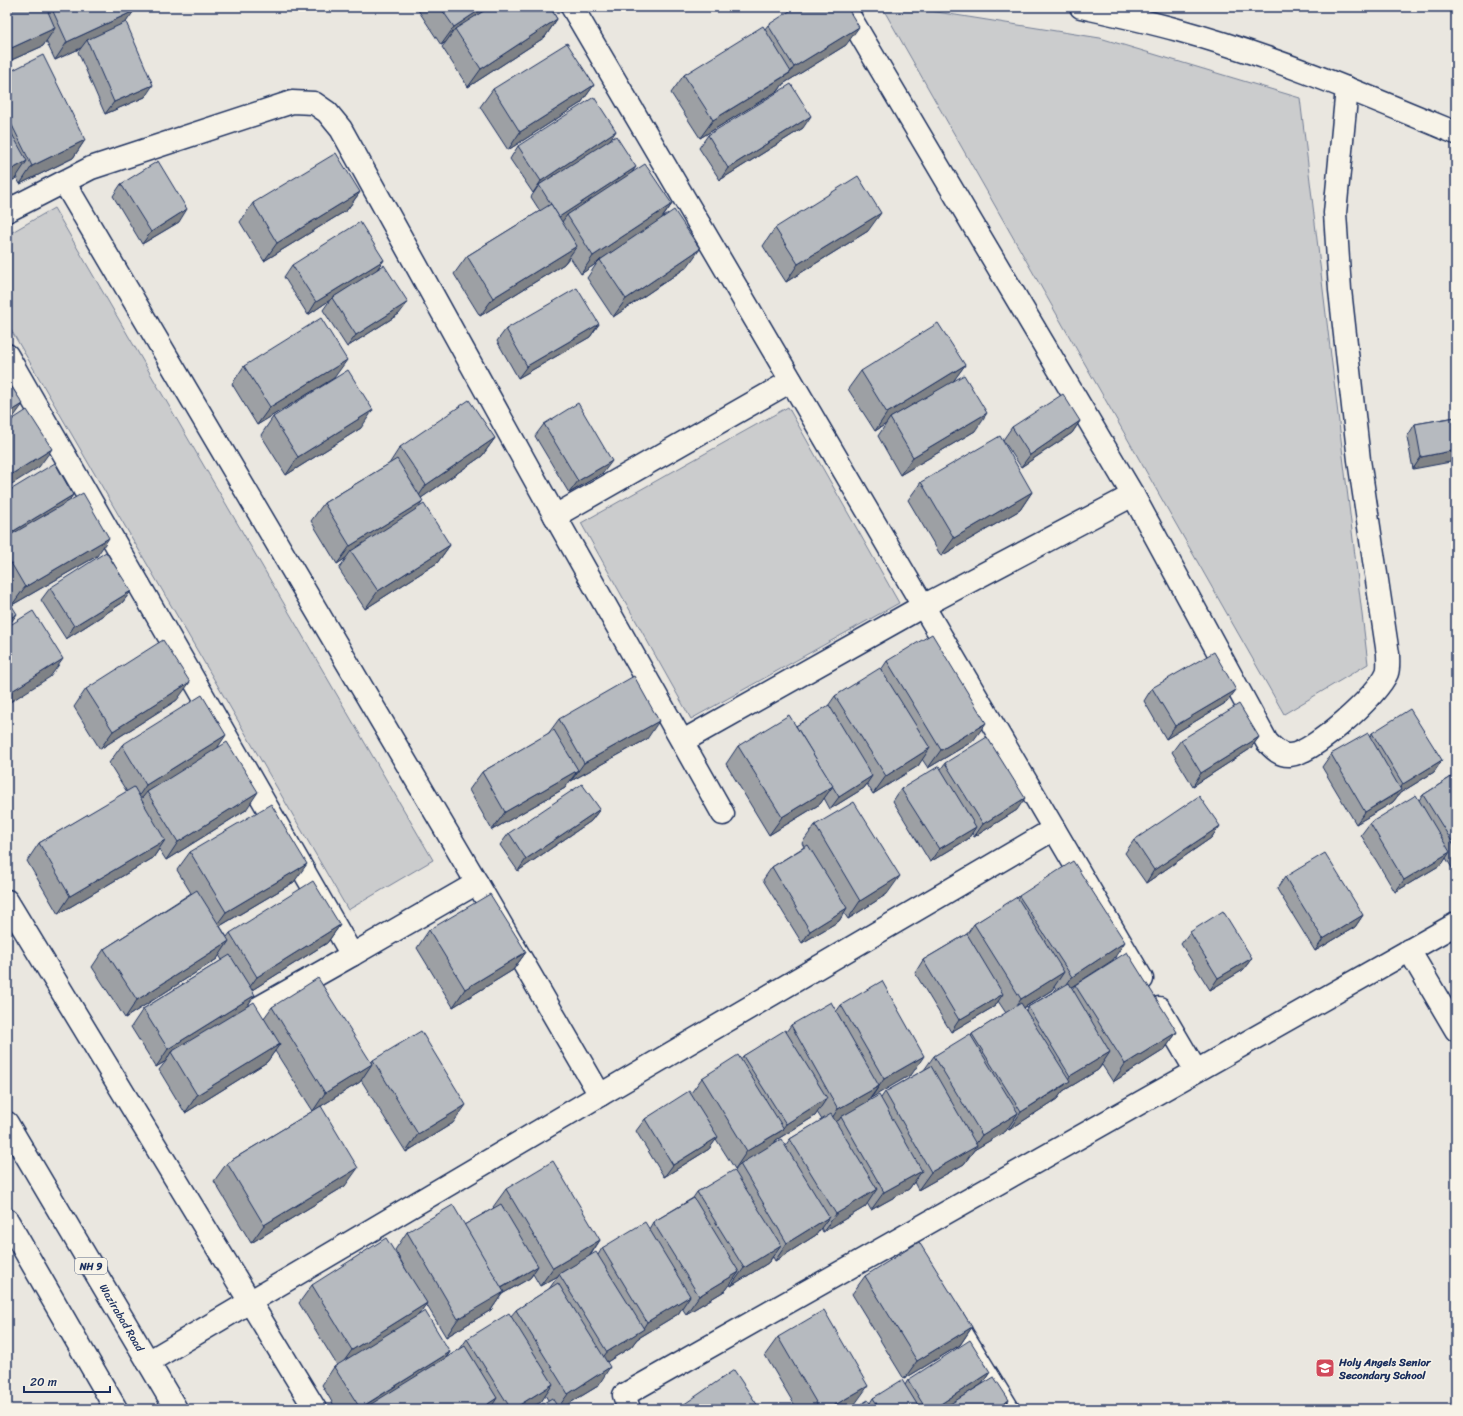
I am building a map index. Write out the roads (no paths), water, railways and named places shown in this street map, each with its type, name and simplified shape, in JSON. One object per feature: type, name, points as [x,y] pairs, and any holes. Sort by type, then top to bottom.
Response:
[{"type":"main road","points":[[572,7],[1196,1071]]},
{"type":"main road","points":[[844,7],[1133,495],[1267,742],[1277,752],[1290,755],[1307,750],[1328,735],[1369,698],[1388,672],[1388,654],[1359,460],[1340,290],[1336,213],[1347,88]]},
{"type":"main road","points":[[1081,7],[1178,30],[1252,53],[1347,88],[1456,133]]},
{"type":"main road","points":[[7,211],[91,168],[292,102],[314,102],[327,112],[341,129],[555,516],[724,814]]},
{"type":"main road","points":[[64,182],[477,883],[600,1095]]},
{"type":"main road","points":[[7,355],[352,955]]},
{"type":"main road","points":[[555,516],[791,381]]},
{"type":"main road","points":[[683,742],[923,606],[1133,495]]},
{"type":"main road","points":[[148,1362],[1054,829]]},
{"type":"main road","points":[[260,1007],[477,883]]},
{"type":"main road","points":[[7,901],[315,1409]]},
{"type":"main road","points":[[629,1409],[624,1396],[1456,924]]},
{"type":"main road","points":[[1409,950],[1456,1030]]},
{"type":"main road","name":"Wazirabad Road","points":[[7,1123],[176,1409]]},
{"type":"main road","points":[[7,1220],[116,1409]]},
{"type":"main road","points":[[903,1237],[915,1257]]},
{"type":"main road","points":[[939,1297],[1008,1409]]},
{"type":"place","name":"Holy Angels Senior Secondary School","points":[[1325,1368]]}]
